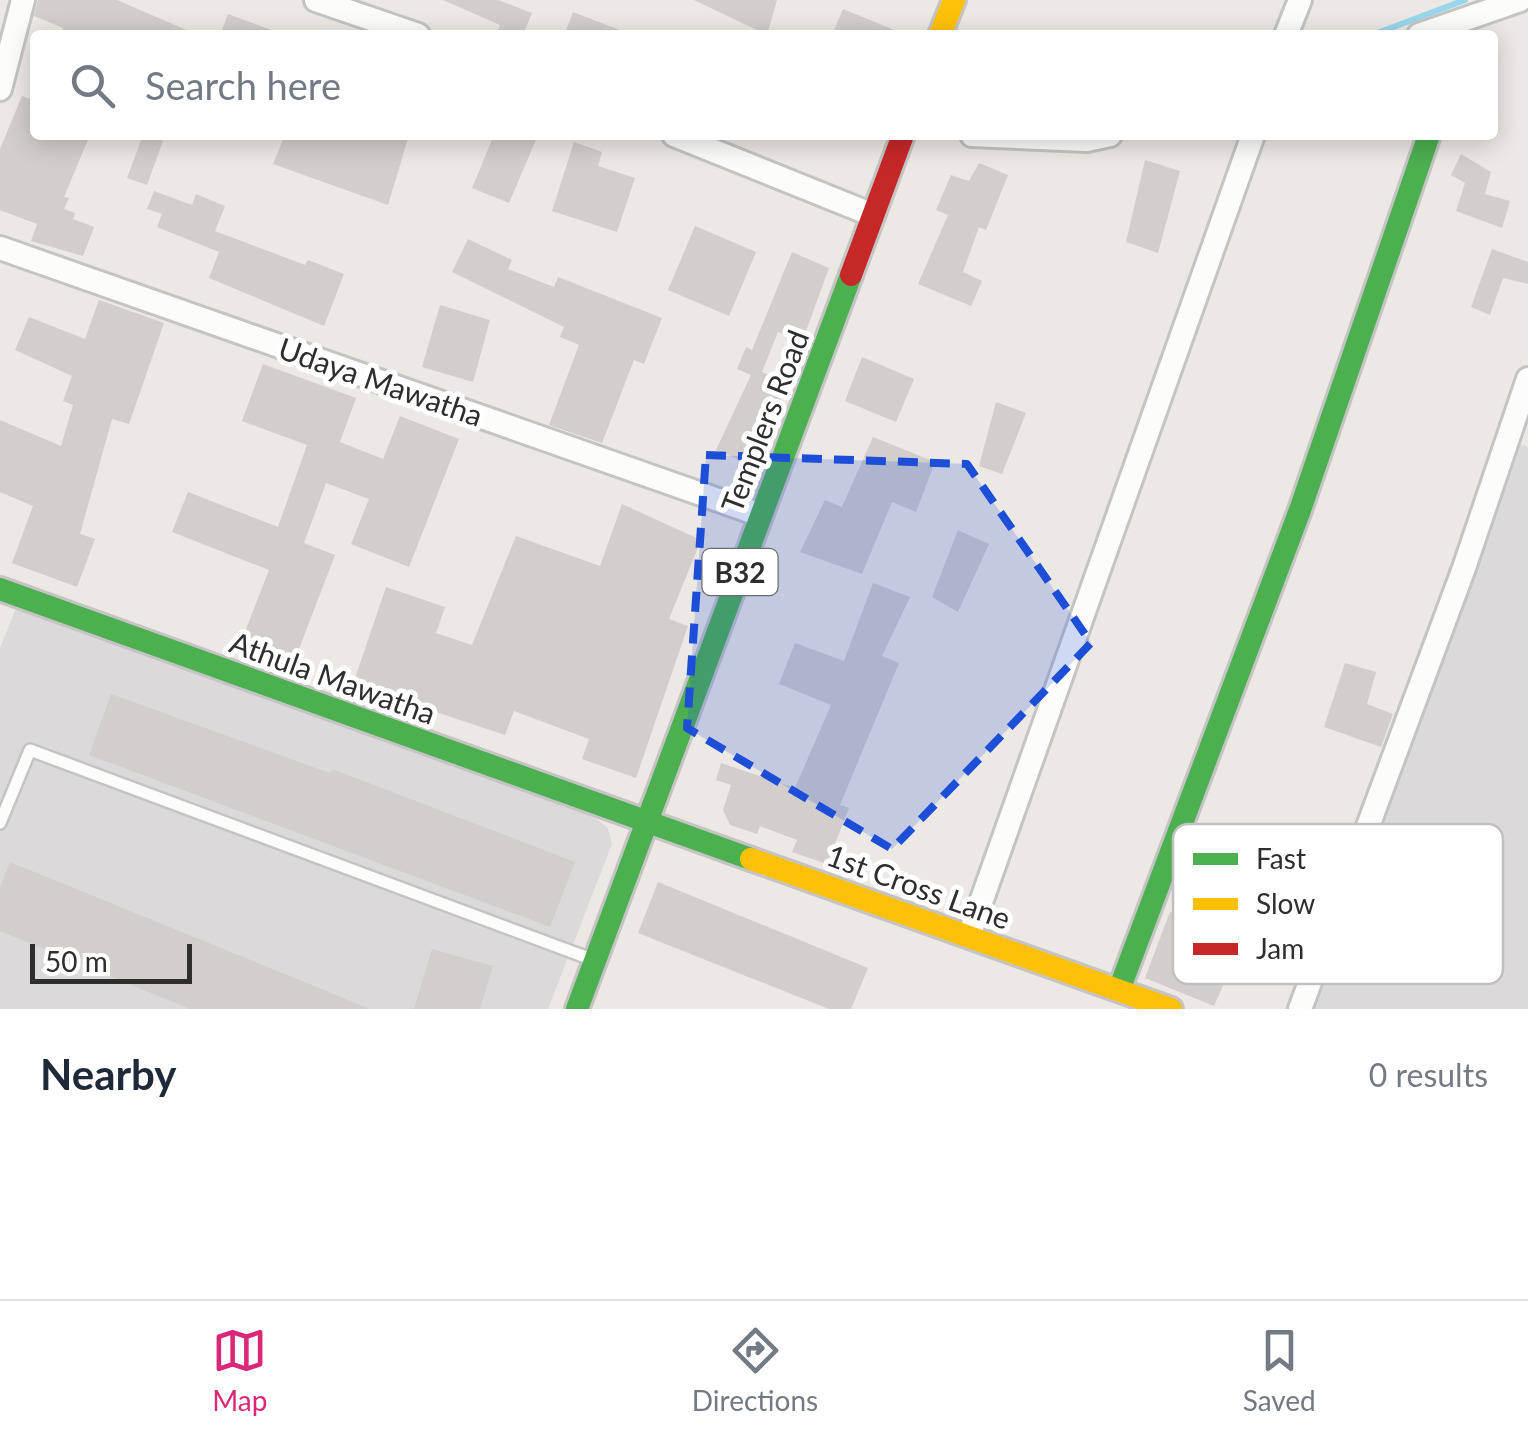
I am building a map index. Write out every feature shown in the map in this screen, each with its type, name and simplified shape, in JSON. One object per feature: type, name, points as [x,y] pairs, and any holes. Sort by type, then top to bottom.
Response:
[{"type":"street","points":[[0,88],[23,0]]},
{"type":"street","points":[[316,0],[403,30]]},
{"type":"street","points":[[927,0],[948,16]]},
{"type":"street","points":[[1466,27],[1520,0]]},
{"type":"street","points":[[1287,30],[1296,1]]},
{"type":"street","points":[[686,140],[873,215]]},
{"type":"street","name":"Templers Road","points":[[576,1009],[901,140]]},
{"type":"street","points":[[968,936],[1251,140]]},
{"type":"street","points":[[1181,824],[1300,510],[1427,140]]},
{"type":"street","name":"Udaya Mawatha","points":[[0,248],[761,515]]},
{"type":"street","points":[[1369,824],[1464,568],[1528,379]]},
{"type":"street","name":"Athula Mawatha","points":[[0,588],[648,819]]},
{"type":"street","name":"1st Cross Lane","points":[[648,819],[1171,1009]]},
{"type":"street","points":[[1118,990],[1173,845]]},
{"type":"street","points":[[1300,1009],[1309,984]]},
{"type":"lane","points":[[0,823],[30,750],[595,961]]},
{"type":"highlighted area","points":[[706,455],[967,464],[1091,643],[892,849],[687,728]]},
{"type":"shaded area","points":[[1510,441],[1528,447],[1528,1009],[1312,1009],[1321,984],[1503,984],[1503,824],[1376,824]]},
{"type":"shaded area","points":[[19,601],[573,801],[608,828],[612,844],[548,1009],[0,1009],[0,648]]},
{"type":"building","points":[[38,0],[117,0],[186,30],[62,30],[34,16]]},
{"type":"building","points":[[443,0],[498,0],[532,13],[525,30],[498,30],[500,25]]},
{"type":"building","points":[[694,0],[777,0],[768,30],[757,30]]},
{"type":"building","points":[[843,9],[894,30],[834,30]]},
{"type":"building","points":[[573,12],[620,30],[566,30]]},
{"type":"building","points":[[228,14],[272,30],[222,30]]},
{"type":"building","points":[[22,96],[30,99],[30,140],[88,140],[64,197],[69,198],[64,209],[75,213],[73,219],[94,227],[83,256],[31,241],[37,224],[0,210],[0,149]]},
{"type":"building","points":[[141,140],[163,141],[147,185],[127,178]]},
{"type":"building","points":[[283,140],[408,140],[388,205],[273,164]]},
{"type":"building","points":[[492,140],[536,140],[509,203],[472,188]]},
{"type":"building","points":[[574,142],[602,152],[598,166],[635,178],[617,232],[552,211]]},
{"type":"building","points":[[1461,154],[1491,172],[1485,194],[1510,201],[1502,228],[1456,211],[1465,183],[1451,175]]},
{"type":"building","points":[[1145,160],[1180,171],[1158,253],[1126,242]]},
{"type":"building","points":[[979,163],[1008,175],[986,230],[979,227],[963,272],[982,281],[971,306],[918,284],[948,215],[936,210],[951,175],[969,181]]},
{"type":"building","points":[[154,191],[192,205],[196,194],[225,206],[215,231],[305,265],[308,260],[344,274],[324,326],[209,278],[219,252],[157,227],[162,214],[147,209]]},
{"type":"building","points":[[695,226],[756,252],[729,316],[668,290]]},
{"type":"building","points":[[468,239],[512,260],[508,269],[554,287],[558,277],[662,318],[644,364],[634,360],[602,443],[549,425],[579,345],[560,337],[564,327],[452,272]]},
{"type":"building","points":[[1492,249],[1528,262],[1528,284],[1503,278],[1490,315],[1471,307]]},
{"type":"building","points":[[792,252],[829,268],[802,342],[778,332],[762,372],[787,382],[756,466],[716,450],[751,375],[737,369],[746,347],[752,350]]},
{"type":"building","points":[[99,300],[164,323],[129,424],[112,419],[80,534],[95,539],[77,587],[12,563],[33,506],[0,492],[0,420],[61,446],[73,405],[63,401],[72,376],[15,350],[29,317],[85,339]]},
{"type":"building","points":[[440,305],[490,320],[473,382],[422,367]]},
{"type":"building","points":[[862,357],[914,379],[896,422],[845,401]]},
{"type":"building","points":[[263,364],[356,398],[340,442],[383,459],[400,416],[459,439],[409,567],[351,544],[369,499],[326,483],[304,543],[335,555],[294,662],[241,642],[269,570],[172,532],[188,492],[278,527],[307,445],[242,421]]},
{"type":"building","points":[[996,402],[1026,413],[1002,474],[979,466]]},
{"type":"building","points":[[873,437],[935,462],[916,512],[892,502],[862,574],[800,552],[825,500],[842,507]]},
{"type":"building","points":[[622,504],[701,540],[669,619],[688,626],[636,778],[582,759],[589,739],[514,711],[505,735],[436,712],[432,723],[350,693],[386,587],[445,607],[436,633],[472,645],[516,536],[600,566]]},
{"type":"building","points":[[958,530],[989,544],[958,612],[932,597]]},
{"type":"building","points":[[873,583],[910,597],[882,656],[899,663],[840,805],[849,808],[827,864],[792,852],[797,840],[760,826],[757,834],[730,825],[723,810],[731,785],[716,780],[721,763],[795,788],[831,705],[779,684],[795,643],[844,661]]},
{"type":"building","points":[[1345,663],[1376,672],[1367,704],[1393,714],[1381,747],[1324,727]]},
{"type":"building","points":[[111,694],[330,773],[332,769],[575,862],[550,927],[89,755]]},
{"type":"building","points":[[10,862],[368,1009],[190,1009],[0,931],[0,887]]},
{"type":"building","points":[[658,882],[868,968],[851,1009],[829,1009],[638,933]]},
{"type":"building","points":[[1170,912],[1173,984],[1224,984],[1214,1006],[1145,978]]},
{"type":"building","points":[[432,949],[493,966],[480,1009],[414,1009]]},
{"type":"waterway","points":[[1385,30],[1465,0]]},
{"type":"traffic: fast","points":[[1182,824],[1300,510],[1427,140]]},
{"type":"traffic: fast","points":[[577,1009],[851,275]]},
{"type":"traffic: fast","points":[[0,589],[751,859]]},
{"type":"traffic: fast","points":[[1119,990],[1173,847]]},
{"type":"traffic: slow","points":[[942,30],[954,0]]},
{"type":"traffic: slow","points":[[751,859],[1171,1009]]},
{"type":"traffic: jam","points":[[851,275],[901,140]]}]
